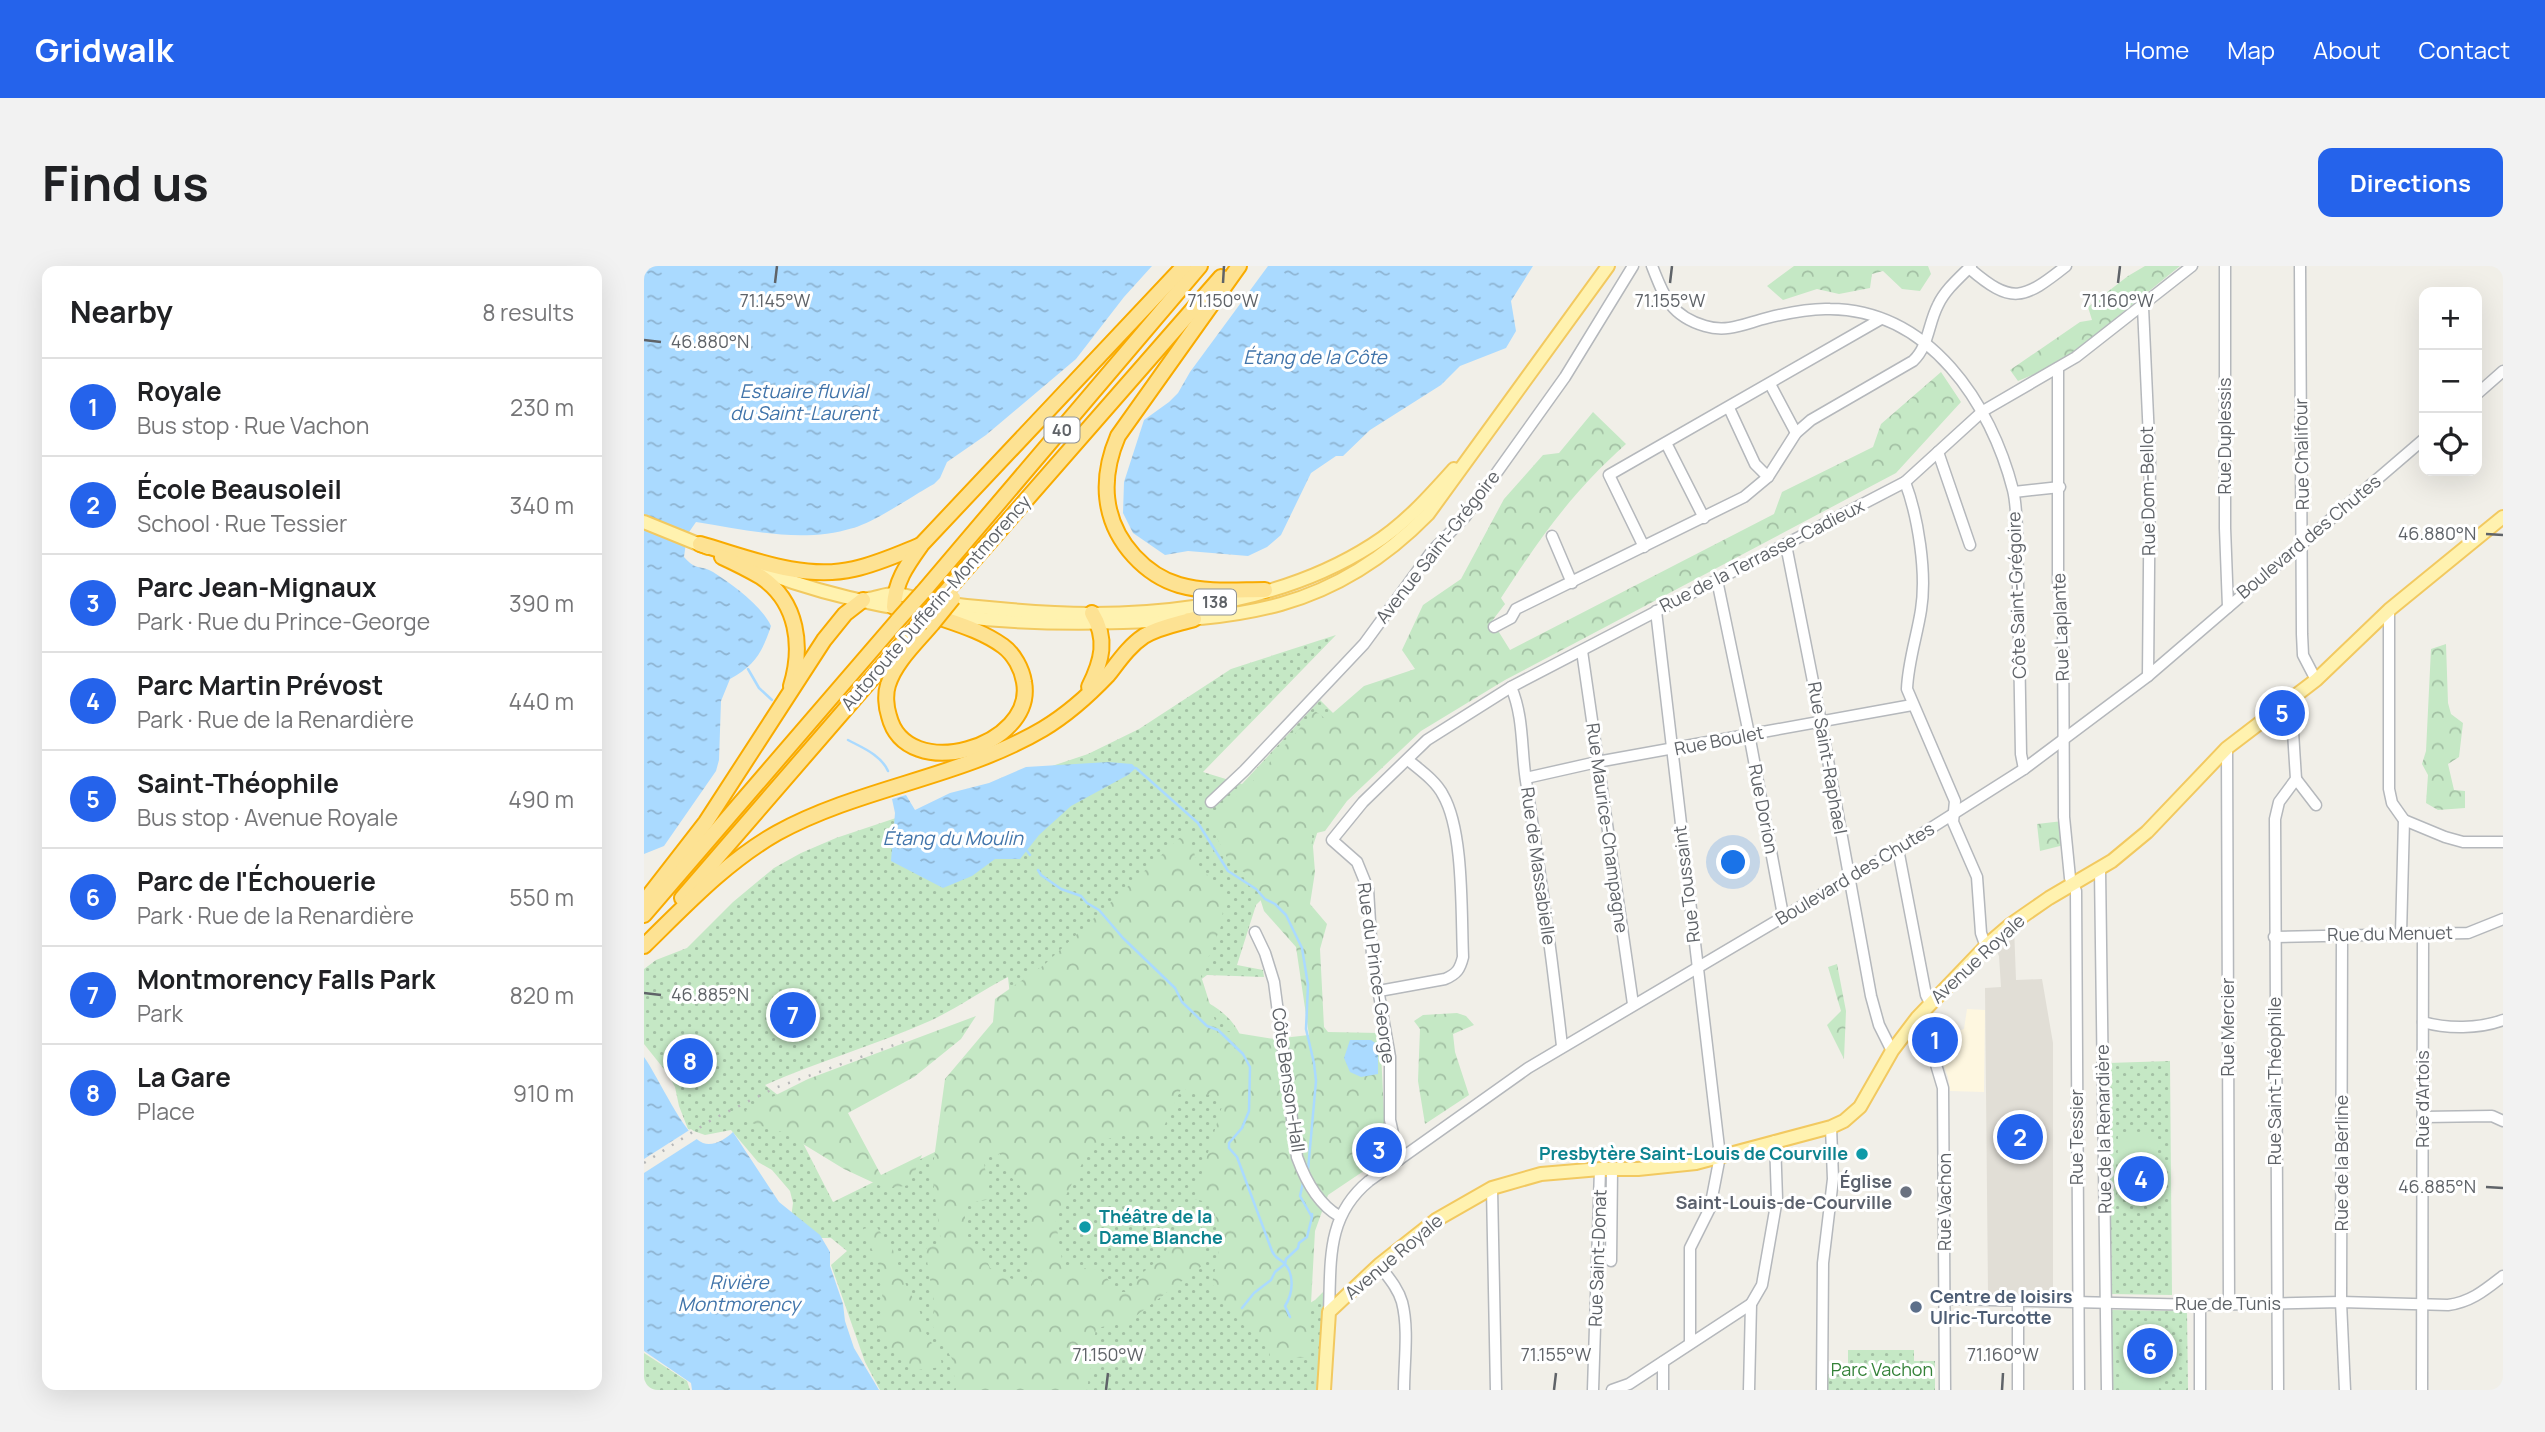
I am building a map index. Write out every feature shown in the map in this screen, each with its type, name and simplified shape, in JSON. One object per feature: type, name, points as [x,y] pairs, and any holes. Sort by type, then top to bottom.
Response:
[{"type":"highway","points":[[896,607],[902,572],[922,544],[1184,266]]},
{"type":"highway","name":"Autoroute Dufferin-Montmorency","points":[[644,915],[896,607],[923,592],[1200,266]]},
{"type":"highway","name":"40","points":[[925,620],[1050,484],[1102,414],[1231,266]]},
{"type":"highway","points":[[1239,266],[1118,436],[1108,468],[1106,496],[1112,523],[1125,546],[1139,562],[1163,579],[1194,588],[1265,590]]},
{"type":"highway","points":[[700,544],[793,570],[814,573],[853,570],[922,544]]},
{"type":"highway","points":[[700,544],[761,577],[775,589],[791,614],[798,642],[798,655],[791,686],[779,712]]},
{"type":"highway","points":[[644,902],[706,822],[834,626],[863,600]]},
{"type":"highway","points":[[1083,701],[1101,659],[1102,645],[1095,618]]},
{"type":"highway","points":[[644,944],[732,862],[779,832],[870,796],[961,767],[1043,729],[1083,701],[1133,644],[1157,629],[1194,619]]},
{"type":"highway","points":[[925,620],[984,634],[1005,647],[1016,660],[1025,687],[1023,702],[1013,723],[993,738],[955,751],[923,751],[909,746],[891,725],[886,699],[888,685],[925,620]]},
{"type":"highway","name":"Autoroute Dufferin-Montmorency","points":[[644,944],[925,620]]},
{"type":"main road","name":"138","points":[[1194,619],[1282,604],[1363,569],[1401,540],[1441,498],[1608,266]]},
{"type":"main road","name":"138","points":[[863,600],[896,607],[928,601],[1095,618],[1208,604],[1265,590],[1325,570],[1375,544],[1418,509],[1482,438]]},
{"type":"main road","name":"Avenue Royale","points":[[1324,1390],[1329,1312],[1379,1265],[1436,1220],[1492,1188],[1541,1174],[1696,1163],[1831,1127],[1844,1121],[1860,1107],[1892,1051],[1917,1018],[2010,925],[2049,898],[2100,869],[2147,832],[2227,748],[2316,680],[2389,610],[2503,517]]},
{"type":"main road","points":[[644,522],[766,573],[863,600]]},
{"type":"main road","points":[[896,607],[925,620],[1194,619]]},
{"type":"street","name":"Avenue Saint-Grégoire","points":[[1211,802],[1244,771],[1364,644],[1432,551],[1465,517],[1565,377],[1633,266]]},
{"type":"street","name":"Côte Saint-Grégoire","points":[[1652,266],[1665,299],[1681,316],[1707,327],[1738,328],[1764,318],[1830,309],[1857,312],[1881,319],[1925,343],[1952,367],[1983,411],[2014,492],[2021,754],[2024,769]]},
{"type":"street","points":[[1494,627],[1511,618],[1516,609],[1744,497],[1768,477],[1796,433],[1811,421],[1913,361],[1922,352],[1937,305],[1970,267],[1990,287],[2008,294],[2023,294],[2039,287],[2066,266]]},
{"type":"street","name":"Rue de la Terrasse-Cadieux","points":[[1332,840],[1363,802],[1427,740],[1511,687],[1905,482],[1983,411],[2076,357],[2192,266]]},
{"type":"street","name":"Rue Duplessis","points":[[2225,266],[2225,528],[2228,607]]},
{"type":"street","name":"Rue Chalifour","points":[[2300,266],[2303,532],[2300,546],[2304,655],[2316,680]]},
{"type":"street","name":"Rue Dom-Bellot","points":[[2143,306],[2150,461],[2148,676]]},
{"type":"street","points":[[1644,547],[1608,475],[1881,319]]},
{"type":"street","name":"Rue Laplante","points":[[2058,368],[2058,582],[2063,622],[2064,817],[2073,885]]},
{"type":"street","points":[[2482,390],[2503,371]]},
{"type":"street","points":[[1770,384],[1796,433]]},
{"type":"street","points":[[1729,408],[1755,464],[1768,477]]},
{"type":"street","points":[[1666,443],[1703,518]]},
{"type":"street","name":"Boulevard des Chutes","points":[[1329,1312],[1333,1252],[1339,1216],[1355,1193],[1562,1046],[1898,849],[2024,769],[2148,676],[2419,443]]},
{"type":"street","points":[[1938,452],[1970,545]]},
{"type":"street","points":[[1905,482],[1913,503],[1922,571],[1922,607],[1907,689],[1955,801],[1954,822],[1977,877],[1982,933],[1986,947]]},
{"type":"street","points":[[2014,492],[2060,487]]},
{"type":"street","points":[[1552,536],[1572,583]]},
{"type":"street","name":"Rue Saint-Raphael","points":[[1786,545],[1871,996],[1879,1026],[1892,1051]]},
{"type":"street","name":"Rue Dorion","points":[[1717,580],[1783,915]]},
{"type":"street","points":[[2389,610],[2389,789],[2392,803],[2404,820],[2445,837],[2463,842],[2503,842]]},
{"type":"street","name":"Rue Toussaint","points":[[1656,611],[1720,1156],[1710,1208],[1690,1248],[1690,1343]]},
{"type":"street","name":"Rue Maurice-Champagne","points":[[1582,651],[1633,1004]]},
{"type":"street","name":"Rue de Massabielle","points":[[1511,687],[1518,704],[1525,778],[1536,841],[1562,1046]]},
{"type":"street","points":[[2291,700],[2296,779],[2315,805]]},
{"type":"street","name":"Rue Boulet","points":[[1525,778],[1597,762],[1912,705]]},
{"type":"street","name":"Rue Mercier","points":[[2227,748],[2229,1305]]},
{"type":"street","points":[[1379,991],[1455,975],[1463,957],[1459,863],[1449,807],[1435,783],[1408,760]]},
{"type":"street","name":"Rue Saint-Théophile","points":[[2278,1390],[2274,819],[2279,802],[2296,779]]},
{"type":"street","points":[[2401,934],[2404,820]]},
{"type":"street","name":"Rue du Prince-George","points":[[1332,840],[1357,862],[1368,889],[1372,956],[1390,1057],[1390,1120],[1399,1160]]},
{"type":"street","points":[[1898,849],[1926,995],[1930,1003]]},
{"type":"street","name":"Rue de la Renardière","points":[[2100,869],[2107,1390]]},
{"type":"street","name":"Rue Tessier","points":[[2073,885],[2076,891],[2079,1390]]},
{"type":"street","name":"Rue du Menuet","points":[[2274,937],[2468,933],[2503,919]]},
{"type":"street","name":"Côte Benson-Hall","points":[[1255,932],[1274,982],[1297,1157],[1303,1174],[1324,1205],[1339,1216]]},
{"type":"street","name":"Rue de la Berline","points":[[2342,935],[2341,1303],[2345,1390]]},
{"type":"street","name":"Rue d'Artois","points":[[2422,1390],[2423,935]]},
{"type":"street","name":"Rue Vachon","points":[[1917,1018],[1929,1041],[1943,1088],[1945,1390]]},
{"type":"street","points":[[2423,1023],[2435,1026],[2486,1026],[2503,1020]]},
{"type":"street","points":[[2423,1117],[2492,1116],[2503,1121]]},
{"type":"street","points":[[1822,1390],[1823,1263],[1833,1179],[1831,1127]]},
{"type":"street","points":[[1612,1390],[1629,1384],[1751,1304],[1762,1285],[1777,1199],[1775,1141]]},
{"type":"street","points":[[1606,1169],[1611,1261]]},
{"type":"street","name":"Rue Saint-Donat","points":[[1593,1390],[1606,1169]]},
{"type":"street","points":[[1492,1188],[1496,1390]]},
{"type":"street","points":[[1379,1265],[1395,1286],[1402,1301],[1404,1390]]},
{"type":"street","name":"Rue de Tunis","points":[[1945,1299],[2200,1305],[2462,1303],[2476,1297],[2503,1276]]},
{"type":"street","points":[[2018,1301],[2018,1390]]},
{"type":"street","points":[[1749,1390],[1751,1304]]},
{"type":"street","points":[[2200,1305],[2200,1390]]},
{"type":"street","points":[[1663,1362],[1663,1390]]},
{"type":"shaded area","points":[[2014,926],[2016,980],[2042,979],[2053,1043],[2053,1295],[1988,1293],[1985,988],[2001,987],[1999,956],[1994,945]]},
{"type":"shaded area","points":[[1967,1009],[1985,1010],[1984,1092],[1950,1091],[1935,1039],[1964,1029]]},
{"type":"green space","points":[[1794,266],[1928,266],[1931,274],[1920,291],[1902,289],[1883,271],[1872,274],[1870,288],[1839,294],[1817,289],[1783,300],[1767,286]]},
{"type":"green space","points":[[2145,266],[2180,266],[2060,363],[2018,381],[2010,370],[2080,322],[2092,320],[2088,307]]},
{"type":"green space","points":[[1941,372],[1961,402],[1896,473],[1505,680],[1421,731],[1347,801],[1325,831],[1312,834],[1315,872],[1310,904],[1327,924],[1320,949],[1324,1027],[1328,1032],[1380,1033],[1385,1132],[1389,1154],[1328,1195],[1315,1231],[1308,1358],[1270,1358],[1267,1343],[1239,1321],[1212,1284],[1222,1236],[1211,1203],[1194,1199],[1223,1103],[1212,1095],[1181,1089],[1161,1133],[1131,1132],[1092,1144],[1055,1217],[1063,1266],[1101,1270],[1117,1292],[1128,1292],[1141,1274],[1162,1257],[1183,1221],[1199,1222],[1206,1241],[1203,1265],[1128,1322],[1096,1328],[1087,1390],[956,1390],[952,1359],[933,1327],[934,1302],[925,1249],[941,1242],[932,1173],[945,1079],[993,1022],[995,999],[1044,965],[1188,830],[1197,863],[1225,895],[1221,926],[1201,976],[1218,1030],[1274,1039],[1309,1035],[1296,947],[1264,911],[1253,876],[1232,867],[1209,823],[1254,780],[1315,711],[1326,719],[1364,686],[1415,669],[1402,650],[1423,605],[1461,579],[1504,499],[1543,455],[1559,453],[1593,412],[1626,444],[1589,480],[1558,516],[1501,598],[1505,604],[1492,621],[1510,650],[1774,514],[1782,492],[1873,447],[1881,424]],"holes":[[[1000,1154],[1008,1174],[1027,1193],[1032,1289],[990,1268],[981,1246],[965,1240],[965,1204],[991,1199],[983,1158]]]},
{"type":"green space","points":[[1336,635],[1203,772],[1242,784],[1320,700],[1341,721],[1348,715],[1383,767],[1321,821],[1312,849],[1256,905],[1237,965],[1263,970],[1264,977],[1207,975],[1186,991],[1225,1015],[1241,1037],[1276,1323],[1315,1300],[1330,1285],[1324,1390],[880,1390],[865,1362],[831,1265],[847,1251],[831,1238],[812,1238],[791,1218],[793,1203],[790,1191],[772,1170],[758,1162],[731,1130],[705,1135],[688,1129],[675,1087],[644,1044],[644,969],[656,960],[687,948],[733,902],[774,868],[801,853],[836,838],[1088,754],[1139,729],[1231,669]],"holes":[[[1008,977],[1010,996],[1015,1009],[945,1147],[833,1202],[779,1096],[765,1085],[932,1020]]]},
{"type":"green space","points":[[2446,644],[2448,703],[2451,714],[2463,723],[2459,757],[2448,764],[2454,790],[2465,791],[2465,808],[2438,810],[2426,803],[2428,775],[2422,764],[2426,751],[2431,649]]},
{"type":"green space","points":[[2063,821],[2064,845],[2040,851],[2037,824]]},
{"type":"green space","points":[[1837,964],[1846,1011],[1844,1059],[1827,1025],[1841,1011],[1828,967]]},
{"type":"green space","points":[[1457,1013],[1466,1016],[1474,1025],[1453,1034],[1455,1052],[1469,1095],[1425,1124],[1418,1081],[1420,1029],[1414,1021],[1423,1015]]},
{"type":"green space","points":[[976,1016],[961,1039],[914,1077],[848,1113],[881,1175],[922,1155],[909,1185],[887,1189],[844,1169],[785,1133],[732,1117],[808,1079]]},
{"type":"green space","points":[[2170,1061],[2172,1295],[2112,1294],[2108,1063]]},
{"type":"green space","points":[[2118,1135],[2158,1135],[2157,1199],[2117,1199]]},
{"type":"green space","points":[[876,1226],[893,1250],[903,1279],[920,1312],[926,1333],[941,1359],[942,1367],[918,1370],[896,1356],[877,1328],[883,1305],[880,1268],[863,1229]]},
{"type":"green space","points":[[2112,1310],[2187,1311],[2188,1390],[2111,1390]]},
{"type":"green space","points":[[2123,1334],[2159,1334],[2159,1390],[2123,1390]]},
{"type":"green space","name":"Parc Vachon","points":[[1848,1350],[1914,1350],[1914,1361],[1935,1361],[1935,1390],[1828,1390],[1828,1374],[1848,1374]]},
{"type":"green space","points":[[644,1353],[687,1381],[690,1390],[644,1390]]},
{"type":"water","name":"Estuaire fluvial du Saint-Laurent","points":[[644,266],[1152,266],[1076,359],[986,435],[947,462],[940,478],[934,484],[882,515],[853,528],[814,535],[755,532],[696,522],[687,535],[684,557],[692,565],[713,572],[737,589],[754,603],[771,626],[756,657],[746,669],[730,679],[721,701],[719,760],[716,771],[664,846],[644,854]]},
{"type":"water","name":"Étang de la Côte","points":[[1268,266],[1533,266],[1511,301],[1516,331],[1506,348],[1460,366],[1441,385],[1370,430],[1343,456],[1336,456],[1311,473],[1281,535],[1267,547],[1248,556],[1188,551],[1165,555],[1133,533],[1123,513],[1124,482],[1144,420],[1178,393],[1190,372]]},
{"type":"water","name":"Étang du Moulin","points":[[1108,762],[1132,764],[1136,768],[1071,806],[1039,835],[1020,859],[995,859],[972,876],[943,888],[891,861],[895,813],[892,799],[906,795],[915,810],[950,793],[989,783],[1026,767]]},
{"type":"water","points":[[1350,1040],[1371,1040],[1378,1045],[1378,1074],[1361,1077],[1350,1072],[1344,1058]]},
{"type":"water","name":"Rivière Montmorency","points":[[644,1057],[680,1118],[696,1138],[711,1144],[723,1140],[733,1132],[779,1202],[820,1235],[830,1252],[830,1266],[854,1348],[879,1390],[692,1390],[691,1383],[644,1351]]},
{"type":"pier","points":[[691,1129],[700,1137],[644,1173],[644,1159]]},
{"type":"waterway","points":[[748,669],[759,688],[772,700]]},
{"type":"waterway","points":[[848,740],[876,756],[888,771]]},
{"type":"waterway","points":[[1136,768],[1198,823],[1228,871],[1256,889],[1286,915],[1302,948],[1308,985],[1306,1029],[1316,1081],[1308,1170]]},
{"type":"waterway","points":[[1027,851],[1030,855]]},
{"type":"waterway","points":[[1038,870],[1061,889],[1081,896],[1099,910],[1123,938],[1175,988],[1182,1002],[1243,1054],[1250,1067],[1249,1111],[1242,1128],[1229,1143],[1229,1148],[1237,1157],[1273,1253],[1290,1273],[1291,1290],[1285,1306],[1290,1317]]},
{"type":"waterway","points":[[1303,1183],[1300,1196],[1312,1217],[1312,1214]]},
{"type":"waterway","points":[[1242,1308],[1254,1293],[1271,1280],[1275,1272],[1298,1248],[1299,1243],[1307,1237],[1312,1217]]},
{"type":"railway","points":[[644,1163],[713,1119],[775,1088],[905,1041]]},
{"type":"place","name":"Saint-Théophile","points":[[2282,713]]},
{"type":"place","name":"Montmorency Falls Park","points":[[793,1015]]},
{"type":"place","name":"Royale","points":[[1935,1040]]},
{"type":"place","name":"La Gare","points":[[690,1061]]},
{"type":"place","name":"École Beausoleil","points":[[2020,1137]]},
{"type":"place","name":"Parc Jean-Mignaux","points":[[1379,1150]]},
{"type":"place","name":"Presbytère Saint-Louis de Courville","points":[[1862,1154]]},
{"type":"place","name":"Parc Martin Prévost","points":[[2141,1179]]},
{"type":"place","name":"Église Saint-Louis-de-Courville","points":[[1906,1192]]},
{"type":"place","name":"Théâtre de la Dame Blanche","points":[[1085,1227]]},
{"type":"place","name":"Centre de loisirs Ulric-Turcotte","points":[[1916,1307]]},
{"type":"place","name":"Parc de l'Échouerie","points":[[2150,1351]]}]
